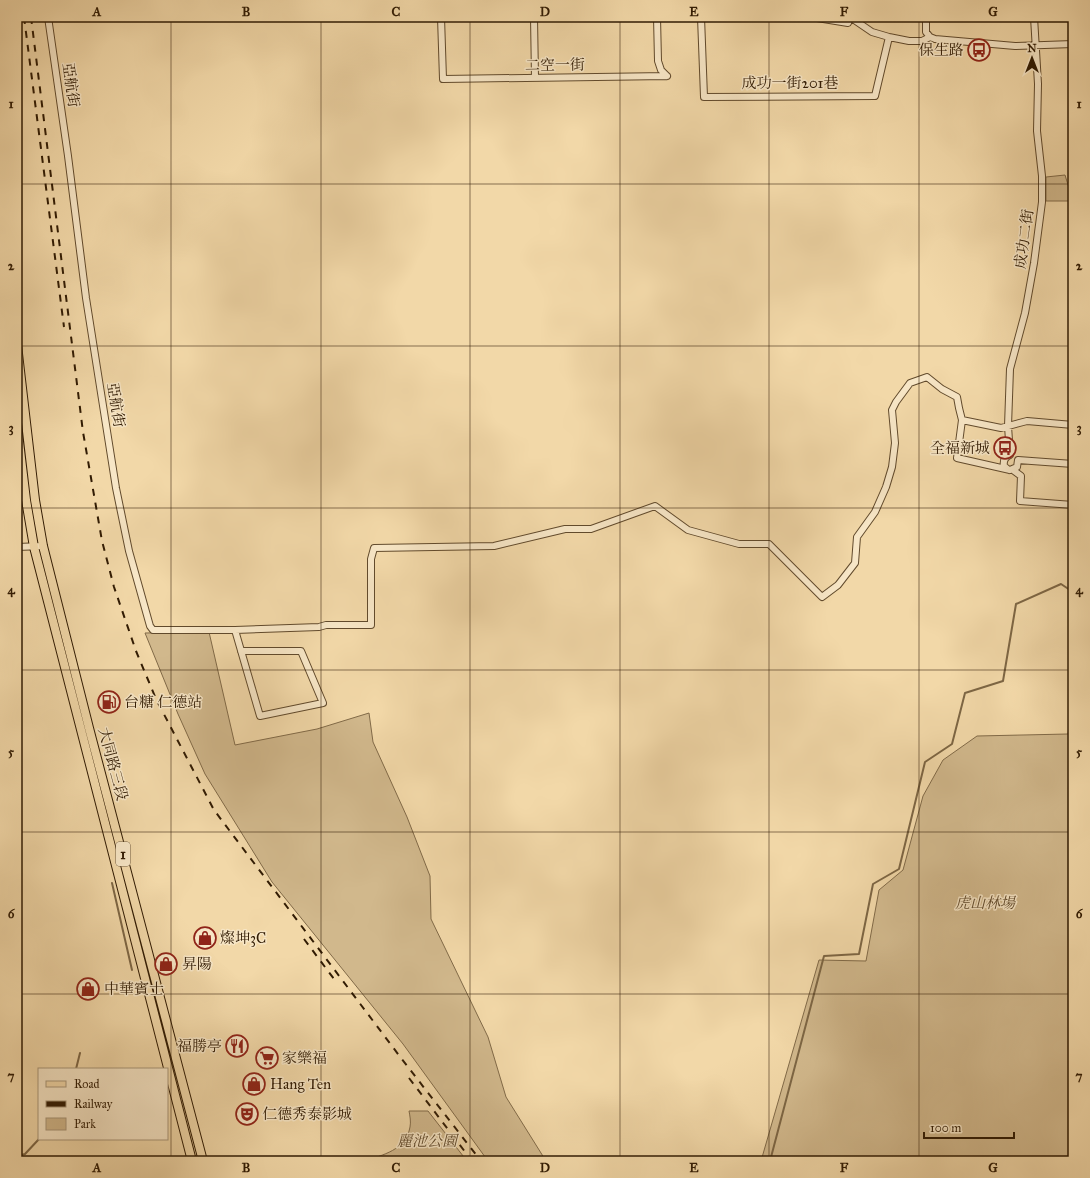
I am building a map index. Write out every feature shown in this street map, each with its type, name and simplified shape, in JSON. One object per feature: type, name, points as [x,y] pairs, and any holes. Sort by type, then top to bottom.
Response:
[{"type":"main road","name":"大同路三段","points":[[17,345],[35,500],[43,546],[203,1161]]},
{"type":"main road","name":"大同路三段","points":[[17,425],[26,500],[34,547],[192,1161]]},
{"type":"street","name":"亞航街","points":[[48,17],[86,298],[116,488],[129,551],[150,626],[153,630],[235,630],[318,627],[326,625],[371,625],[371,559],[374,548],[494,546],[565,529],[591,529],[655,506],[688,530],[739,544],[769,544],[822,597],[838,585],[855,563],[857,537],[875,512],[892,468],[895,444],[892,410],[910,383],[927,377],[942,389],[958,397],[962,420]]},
{"type":"street","name":"二空一街","points":[[441,17],[443,79],[667,76],[661,70],[658,61],[656,17]]},
{"type":"street","points":[[534,17],[535,78]]},
{"type":"street","name":"成功一街201巷","points":[[701,17],[704,97],[875,96],[889,37]]},
{"type":"street","points":[[811,17],[848,23],[850,17],[872,32],[909,41],[922,41],[930,37]]},
{"type":"street","points":[[926,17],[926,32],[930,37],[935,39],[1036,46],[1073,44]]},
{"type":"street","name":"成功二街","points":[[1007,457],[1010,369],[1025,313],[1034,263],[1042,202],[1034,17]]},
{"type":"street","points":[[1018,460],[1017,467],[1011,470],[957,458],[962,420],[1001,428],[1027,421],[1073,425]]},
{"type":"street","points":[[1073,464],[1018,460],[1015,456],[1007,457],[1004,466],[1021,476],[1020,501],[1073,505]]},
{"type":"street","points":[[17,547],[43,546]]},
{"type":"street","points":[[235,630],[241,651],[260,716],[323,703],[301,651],[241,651]]},
{"type":"green space","points":[[1065,175],[1073,201],[1046,201],[1046,177]]},
{"type":"green space","points":[[209,632],[235,745],[317,729],[369,713],[373,742],[407,817],[430,876],[431,919],[488,1037],[506,1097],[546,1161],[488,1161],[403,1044],[272,882],[205,774],[178,714],[145,633]]},
{"type":"green space","name":"虎山林場","points":[[1073,707],[1073,1161],[761,1161],[819,960],[866,961],[879,890],[903,870],[923,796],[943,760],[977,736],[1068,734]]},
{"type":"green space","name":"麗池公園","points":[[409,1111],[428,1111],[467,1161],[364,1161],[386,1154],[404,1141],[408,1135],[410,1127]]},
{"type":"waterway","points":[[770,1161],[824,956],[859,954],[873,884],[899,869],[925,762],[952,744],[965,693],[1003,681],[1016,604],[1061,584],[1073,592]]},
{"type":"waterway","points":[[112,883],[132,970]]},
{"type":"waterway","points":[[76,1068],[80,1053]]},
{"type":"waterway","points":[[17,1156],[25,1154],[38,1140]]},
{"type":"railway","points":[[24,17],[64,327]]},
{"type":"railway","points":[[31,17],[83,432],[102,541],[114,587],[136,651],[156,699],[214,810],[401,1058],[481,1161]]},
{"type":"railway","points":[[304,939],[334,979]]},
{"type":"railway","points":[[409,1078],[472,1161]]},
{"type":"place","name":"保生路","points":[[979,50]]},
{"type":"place","name":"全福新城","points":[[1005,448]]},
{"type":"place","name":"台糖 仁德站","points":[[109,702]]},
{"type":"place","name":"燦坤3C","points":[[205,938]]},
{"type":"place","name":"昇陽","points":[[166,964]]},
{"type":"place","name":"中華賓士","points":[[88,989]]},
{"type":"place","name":"福勝亭","points":[[237,1046]]},
{"type":"place","name":"家樂福","points":[[267,1058]]},
{"type":"place","name":"Hang Ten","points":[[254,1084]]},
{"type":"place","name":"仁德秀泰影城","points":[[247,1114]]}]
